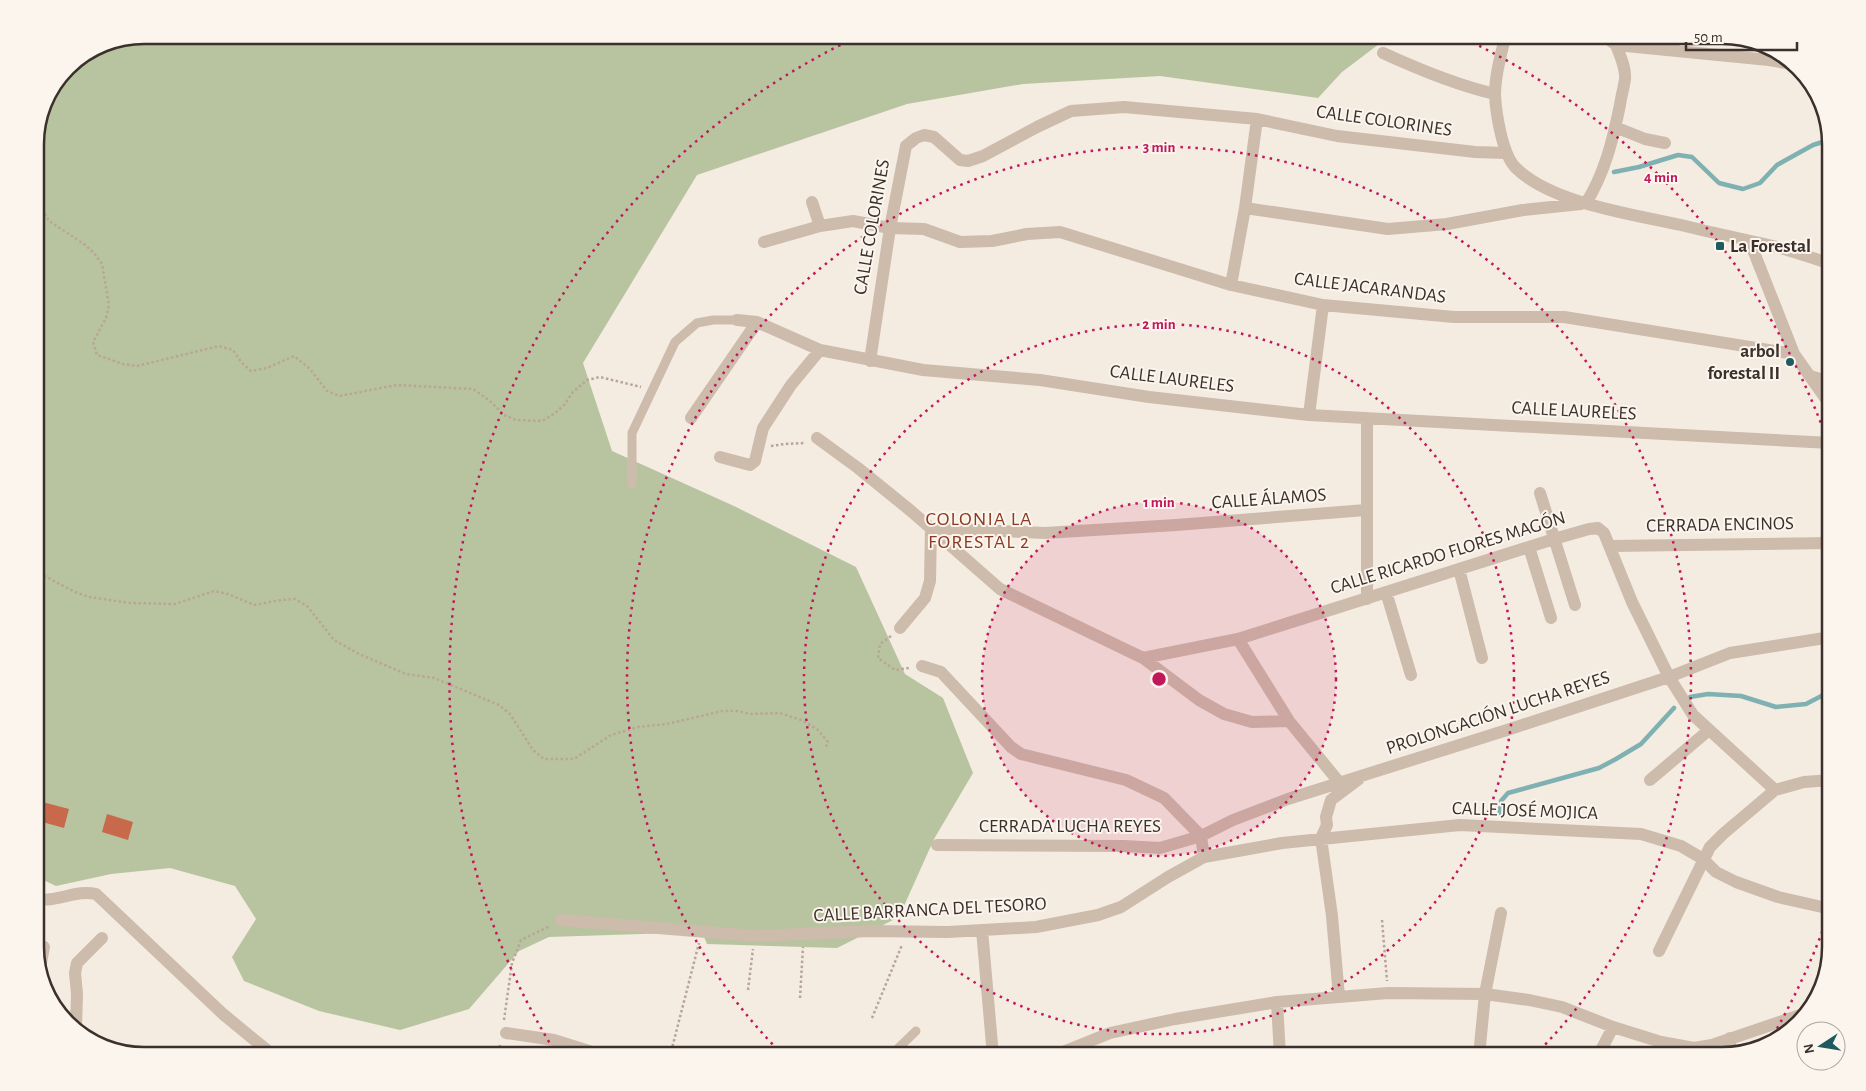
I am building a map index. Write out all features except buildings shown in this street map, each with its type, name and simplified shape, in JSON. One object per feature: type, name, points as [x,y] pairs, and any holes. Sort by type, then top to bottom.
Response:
[{"type":"street","points":[[1504,44],[1495,94],[1506,153],[1514,166],[1545,189],[1586,203],[1777,247],[1822,261]]},
{"type":"street","points":[[1673,50],[1674,44]]},
{"type":"street","points":[[1245,208],[1388,229],[1447,224],[1523,210],[1586,203],[1596,188],[1603,170],[1615,127],[1625,78],[1623,62],[1616,45],[1673,50],[1766,54]]},
{"type":"street","points":[[1383,53],[1432,75],[1472,89],[1495,94]]},
{"type":"street","name":"CALLE COLORINES","points":[[870,361],[890,228],[906,146],[916,138],[924,135],[934,137],[960,160],[968,161],[983,156],[1037,127],[1071,112],[1084,109],[1124,108],[1257,119],[1337,136],[1475,152],[1506,153]]},
{"type":"street","points":[[1232,285],[1257,119]]},
{"type":"street","points":[[1615,127],[1645,139],[1664,143]]},
{"type":"street","points":[[812,202],[820,226]]},
{"type":"street","name":"CALLE JACARANDAS","points":[[764,242],[820,226],[853,221],[890,228],[924,230],[960,242],[992,241],[1043,232],[1060,232],[1232,285],[1323,305],[1454,317],[1564,317],[1794,354]]},
{"type":"street","points":[[1750,242],[1794,354],[1822,393]]},
{"type":"street","points":[[1309,415],[1323,305]]},
{"type":"street","name":"CALLE LAURELES","points":[[737,320],[757,322],[820,350],[923,370],[1040,380],[1149,396],[1309,415],[1822,443]]},
{"type":"street","points":[[691,418],[757,322]]},
{"type":"street","points":[[720,457],[750,465],[755,461],[763,428],[791,385],[820,350]]},
{"type":"street","points":[[1810,376],[1822,379]]},
{"type":"street","points":[[1367,419],[1367,598]]},
{"type":"street","points":[[817,438],[858,468],[931,528],[1000,589],[1143,658],[1199,700],[1224,714],[1252,722],[1289,722]]},
{"type":"street","points":[[1540,493],[1575,605]]},
{"type":"street","name":"CALLE ÁLAMOS","points":[[931,528],[1045,533],[1366,510]]},
{"type":"street","points":[[900,628],[925,598],[930,581],[931,528]]},
{"type":"street","name":"CALLE RICARDO FLORES MAGÓN","points":[[1143,658],[1238,639],[1554,539],[1598,528],[1604,533],[1632,602],[1669,677],[1693,715],[1776,790]]},
{"type":"street","name":"CERRADA ENCINOS","points":[[1610,546],[1822,543]]},
{"type":"street","points":[[1530,547],[1551,618]]},
{"type":"street","points":[[1459,569],[1482,658]]},
{"type":"street","points":[[1386,592],[1411,675]]},
{"type":"street","name":"PROLONGACIÓN LUCHA REYES","points":[[1201,836],[1279,802],[1669,677],[1730,653],[1822,638]]},
{"type":"street","points":[[1238,639],[1289,722],[1339,782]]},
{"type":"street","points":[[922,666],[942,672],[1011,747],[1021,754],[1126,780],[1164,798],[1201,836],[1204,857]]},
{"type":"street","points":[[1650,780],[1709,730]]},
{"type":"street","points":[[1339,996],[1332,916],[1321,838],[1327,825],[1326,816],[1331,800],[1364,775]]},
{"type":"street","points":[[1659,951],[1710,847],[1776,790],[1804,782],[1822,781]]},
{"type":"street","name":"CALLE JOSÉ MOJICA","points":[[1204,857],[1250,848],[1321,838],[1460,825],[1641,834],[1681,846],[1703,859],[1716,872],[1736,882],[1778,897],[1822,907]]},
{"type":"street","name":"CERRADA LUCHA REYES","points":[[937,845],[1160,848],[1201,836]]},
{"type":"street","name":"CALLE BARRANCA DEL TESORO","points":[[561,920],[754,936],[1036,927],[1098,915],[1121,907],[1204,857]]},
{"type":"street","points":[[44,898],[81,893],[96,894],[224,1014],[263,1047]]},
{"type":"street","points":[[1480,1047],[1485,994],[1501,913]]},
{"type":"street","points":[[982,930],[992,1047]]},
{"type":"street","points":[[76,1021],[75,973],[77,963],[102,938]]},
{"type":"street","points":[[1076,1047],[1110,1033],[1175,1018],[1277,1002],[1388,993],[1485,994],[1529,1000],[1562,1007],[1613,1027],[1661,1042],[1688,1047]]},
{"type":"street","points":[[1277,1002],[1280,1047]]},
{"type":"street","points":[[1698,1047],[1794,1017]]},
{"type":"street","points":[[1603,1047],[1613,1027]]},
{"type":"street","points":[[506,1033],[513,1032],[554,1040],[573,1047]]},
{"type":"street","points":[[1730,1038],[1730,1046]]},
{"type":"street","points":[[1660,1047],[1661,1042]]},
{"type":"lane","name":"CALLE LAURELES","points":[[632,484],[632,433],[675,342],[697,323],[713,320],[737,320]]},
{"type":"lane","points":[[899,1047],[916,1031]]},
{"type":"path","points":[[44,212],[49,221],[84,244],[102,264],[109,306],[106,318],[93,342],[97,354],[124,364],[137,366],[219,346],[233,350],[241,362],[251,371],[267,368],[294,356],[310,369],[327,391],[340,396],[396,385],[473,389],[490,401],[504,416],[516,420],[542,422],[564,405],[573,392],[587,380],[600,377],[652,391]]},
{"type":"path","points":[[758,449],[785,444],[804,444]]},
{"type":"path","points":[[44,576],[89,597],[130,603],[175,604],[214,591],[228,594],[254,605],[295,599],[307,606],[334,640],[359,654],[406,674],[434,678],[499,705],[510,714],[533,750],[544,759],[574,759],[611,735],[638,727],[666,724],[722,711],[737,711],[750,714],[780,713],[801,720],[817,729],[828,742],[826,747]]},
{"type":"path","points":[[900,628],[880,644],[878,658],[895,670],[922,666]]},
{"type":"path","points":[[506,1033],[504,1026],[512,963],[521,940],[561,920]]},
{"type":"path","points":[[1382,920],[1388,993]]},
{"type":"path","points":[[672,1047],[702,932]]},
{"type":"path","points":[[872,1018],[907,932]]},
{"type":"path","points":[[800,998],[804,935]]},
{"type":"path","points":[[748,990],[754,936]]},
{"type":"green space","points":[[138,44],[1379,44],[1342,72],[1318,98],[1160,76],[1023,84],[907,104],[697,175],[583,363],[612,451],[734,506],[856,567],[905,674],[943,698],[973,773],[934,839],[899,917],[837,948],[707,944],[702,932],[549,937],[519,951],[469,1009],[400,1030],[319,1011],[244,981],[232,957],[256,919],[235,886],[170,868],[111,874],[56,886],[44,880],[44,138],[47,118],[54,100],[73,73],[83,64],[106,51]]},
{"type":"waterway","points":[[1614,172],[1639,167],[1678,155],[1692,157],[1719,183],[1743,189],[1760,183],[1777,165],[1813,145],[1822,142]]},
{"type":"waterway","points":[[1690,697],[1708,694],[1741,696],[1776,707],[1806,704],[1822,696]]},
{"type":"waterway","points":[[1499,814],[1501,801],[1508,793],[1599,768],[1641,744],[1674,708]]},
{"type":"place","name":"La Forestal","points":[[1720,246]]},
{"type":"place","name":"arbol forestal II","points":[[1790,362]]},
{"type":"district","name":"COLONIA LA FORESTAL 2","points":[[979,530]]}]
